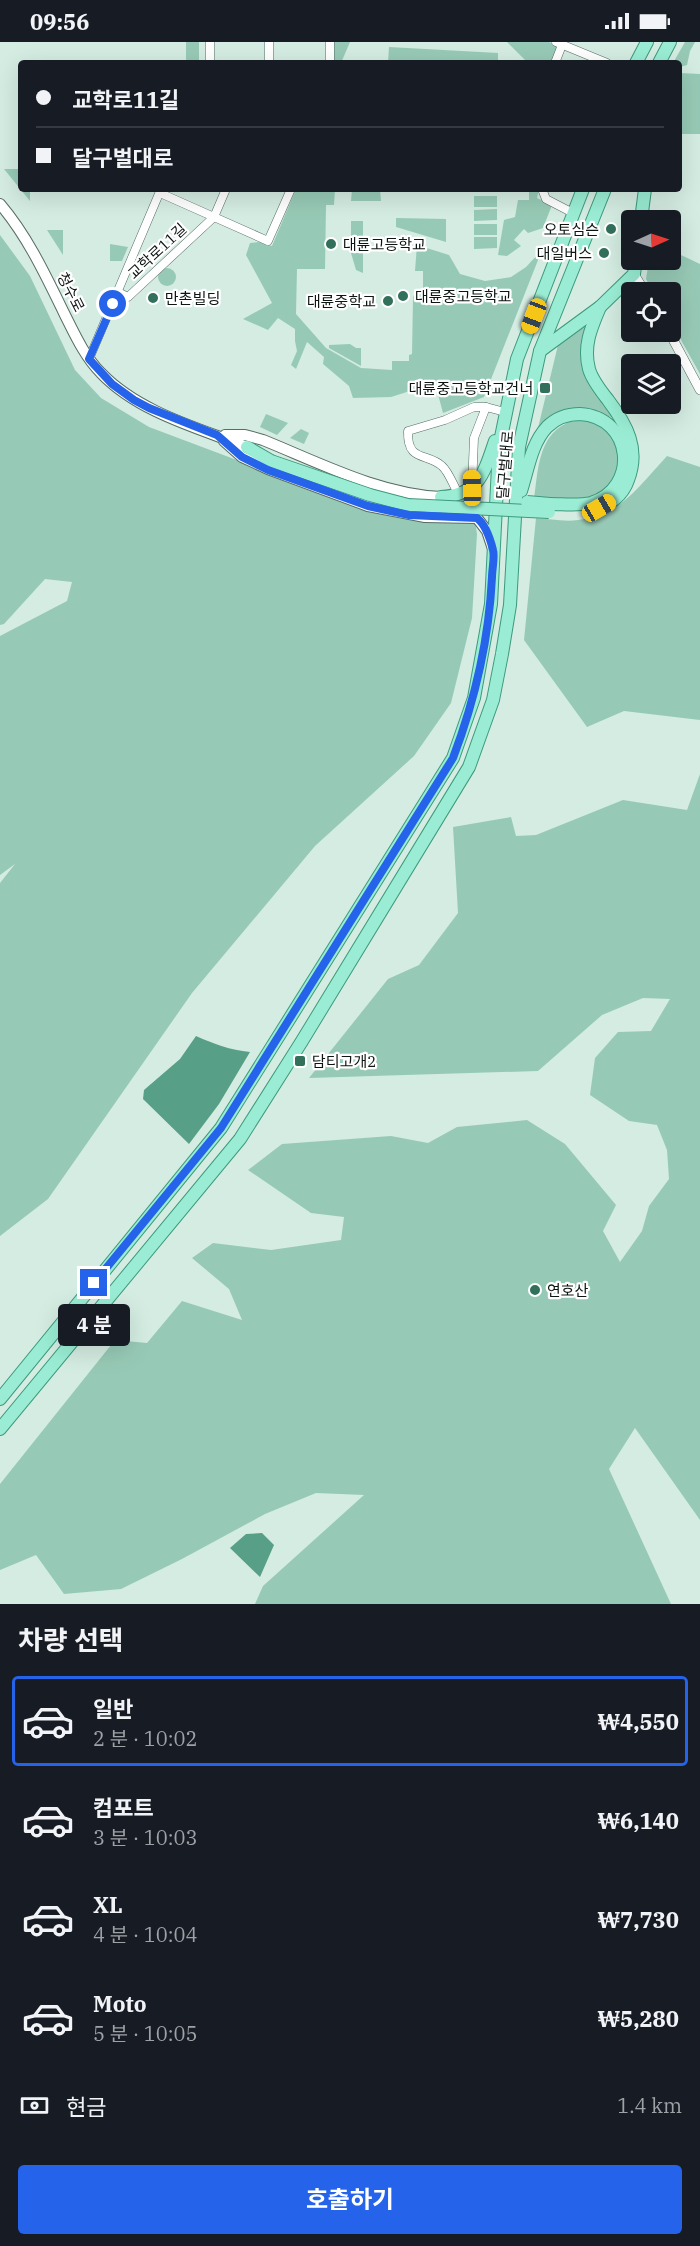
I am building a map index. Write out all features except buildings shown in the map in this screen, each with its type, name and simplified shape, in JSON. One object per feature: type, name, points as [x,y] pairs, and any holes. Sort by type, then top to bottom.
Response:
[{"type":"main road","points":[[638,60],[647,42]]},
{"type":"main road","points":[[661,60],[670,42]]},
{"type":"main road","name":"달구벌대로","points":[[0,1400],[221,1128],[453,758],[466,724],[480,667],[490,604],[497,474],[505,416],[517,359],[582,192]]},
{"type":"main road","name":"달구벌대로","points":[[0,1429],[240,1138],[302,1041],[469,767],[484,728],[499,673],[510,605],[519,447],[540,351],[604,192]]},
{"type":"main road","points":[[642,210],[645,192]]},
{"type":"main road","name":"청수로","points":[[0,204],[15,222],[33,252],[89,359],[106,378],[134,400],[149,408],[247,447]]},
{"type":"main road","points":[[540,351],[600,307],[634,274],[635,270]]},
{"type":"main road","points":[[217,435],[242,457],[271,461],[410,497],[549,508],[577,513],[599,508],[616,499],[626,487],[633,467],[630,436],[589,371],[587,341],[600,307]]},
{"type":"main road","points":[[516,526],[521,492],[535,445],[546,428],[563,416],[575,414],[604,420],[618,434],[625,454],[622,472],[616,486],[601,499],[589,503],[549,508]]},
{"type":"main road","points":[[441,497],[459,495],[472,488],[486,469],[505,416]]},
{"type":"main road","name":"청수로","points":[[217,435],[245,435],[384,488],[416,496],[441,497]]},
{"type":"main road","points":[[247,447],[271,461],[368,506],[425,517],[477,518],[482,522],[494,551]]},
{"type":"street","points":[[210,42],[210,60]]},
{"type":"street","points":[[269,60],[270,42]]},
{"type":"street","points":[[330,42],[330,60]]},
{"type":"street","points":[[556,60],[559,43],[600,60]]},
{"type":"street","name":"교학로11길","points":[[89,359],[160,192]]},
{"type":"street","points":[[162,192],[268,241],[290,192]]},
{"type":"street","points":[[214,217],[225,192]]},
{"type":"street","points":[[543,192],[546,199],[573,213]]},
{"type":"street","name":"교학로11길","points":[[118,292],[128,297],[214,217]]},
{"type":"street","points":[[634,274],[639,282]]},
{"type":"street","points":[[674,342],[700,390]]},
{"type":"street","name":"달구벌대로","points":[[459,495],[442,465],[411,449],[408,432],[445,420],[474,407],[486,407],[505,416]]},
{"type":"street","name":"달구벌대로","points":[[472,488],[474,438],[486,407]]},
{"type":"shaded area","points":[[186,42],[199,42],[199,60],[186,60]]},
{"type":"shaded area","points":[[333,42],[350,42],[342,60],[333,60]]},
{"type":"shaded area","points":[[507,42],[549,42],[556,45],[558,51],[554,60],[525,60]]},
{"type":"shaded area","points":[[685,42],[695,42],[687,65],[682,66],[682,60],[675,60]]},
{"type":"shaded area","points":[[389,47],[498,53],[498,60],[388,60]]},
{"type":"shaded area","points":[[682,73],[700,74],[700,134],[682,134]]},
{"type":"shaded area","points":[[4,169],[18,169],[18,186]]},
{"type":"shaded area","points":[[23,192],[30,192],[30,201]]},
{"type":"shaded area","points":[[295,192],[335,192],[334,205],[326,205],[325,269],[297,269],[296,314],[326,348],[361,368],[392,370],[392,361],[409,361],[409,355],[412,354],[413,297],[416,291],[423,290],[423,271],[415,271],[417,245],[449,255],[460,274],[485,281],[511,277],[526,267],[542,250],[484,397],[443,413],[435,383],[391,397],[353,398],[349,386],[323,364],[324,357],[307,342],[296,369],[291,365],[297,351],[295,329],[278,318],[268,330],[243,319],[272,303],[246,255],[250,243],[260,242],[272,246]]},
{"type":"shaded area","points":[[352,192],[380,192],[381,201],[351,201]]},
{"type":"shaded area","points":[[529,192],[538,192],[537,198],[552,205],[543,228],[528,233],[524,229],[514,240],[521,246],[507,256],[498,255],[504,220],[515,217],[518,200],[529,200]]},
{"type":"shaded area","points":[[474,196],[497,196],[497,207],[474,207]]},
{"type":"shaded area","points":[[497,209],[497,220],[474,221],[474,210]]},
{"type":"shaded area","points":[[396,218],[446,219],[446,242],[396,227]]},
{"type":"shaded area","points":[[351,221],[363,221],[363,273],[356,270],[351,253]]},
{"type":"shaded area","points":[[474,224],[497,224],[497,235],[474,235]]},
{"type":"shaded area","points":[[47,230],[63,230],[63,255]]},
{"type":"shaded area","points":[[0,235],[30,276],[75,370],[101,398],[149,427],[381,514],[419,521],[475,521],[477,534],[472,618],[451,703],[414,756],[315,846],[192,993],[48,1199],[0,1236],[0,883],[15,864],[0,875],[0,636],[67,601],[72,582],[45,579],[4,624],[0,625]]},
{"type":"shaded area","points":[[474,237],[497,237],[497,248],[474,249]]},
{"type":"shaded area","points":[[110,244],[128,247],[122,261],[110,261]]},
{"type":"shaded area","points":[[681,255],[700,264],[700,374],[681,340],[681,282],[648,282],[647,270],[681,270]]},
{"type":"shaded area","points":[[167,268],[173,271],[176,277],[173,283],[167,286],[161,283],[158,277],[161,271]]},
{"type":"shaded area","points":[[589,323],[582,343],[616,419],[592,410],[576,410],[560,417],[539,431],[558,345]]},
{"type":"shaded area","points":[[350,344],[361,348],[361,366],[329,348],[329,345]]},
{"type":"shaded area","points":[[266,414],[288,423],[277,435],[260,427]]},
{"type":"shaded area","points":[[591,420],[609,430],[619,449],[619,466],[612,483],[598,495],[583,500],[534,499],[541,455],[550,436],[567,423]]},
{"type":"shaded area","points":[[301,429],[309,433],[304,444],[290,438]]},
{"type":"shaded area","points":[[667,456],[700,467],[700,720],[624,711],[587,727],[524,640],[536,518],[573,521],[606,512],[638,488]]},
{"type":"shaded area","points":[[700,774],[700,1520],[635,1428],[609,1469],[671,1604],[255,1604],[263,1586],[364,1495],[316,1493],[265,1514],[121,1589],[64,1594],[36,1555],[0,1570],[0,1484],[115,1340],[147,1343],[182,1301],[242,1320],[229,1289],[192,1258],[213,1243],[271,1250],[341,1240],[344,1217],[311,1213],[248,1170],[282,1144],[391,1136],[428,1143],[457,1127],[527,1120],[565,1144],[616,1205],[603,1231],[620,1262],[642,1231],[649,1206],[669,1179],[667,1150],[657,1125],[629,1121],[590,1095],[595,1058],[618,1032],[651,1031],[670,999],[643,998],[602,1015],[538,1071],[309,1078],[388,979],[419,965],[458,913],[453,827],[511,817],[516,836],[536,835],[623,800],[687,810]]},
{"type":"shaded area","points":[[196,1036],[222,1046],[250,1052],[219,1104],[189,1144],[143,1099],[144,1090],[180,1059]]},
{"type":"shaded area","points":[[262,1533],[274,1545],[260,1577],[230,1548],[246,1534]]},
{"type":"place","name":"오토심슨","points":[[611,229]]},
{"type":"place","name":"대륜고등학교","points":[[331,244]]},
{"type":"place","name":"대일버스","points":[[604,253]]},
{"type":"place","name":"대륜중고등학교","points":[[403,296]]},
{"type":"place","name":"만촌빌딩","points":[[153,298]]},
{"type":"place","name":"대륜중학교","points":[[388,301]]},
{"type":"place","name":"대륜중고등학교건너","points":[[545,388]]},
{"type":"place","name":"담티고개2","points":[[300,1061]]},
{"type":"place","name":"연호산","points":[[535,1290]]},
{"type":"route","points":[[94,1283],[221,1128],[453,758],[474,698],[490,604],[494,551],[489,543],[487,531],[477,518],[425,517],[368,506],[268,470],[242,457],[217,435],[134,400],[112,384],[89,359],[113,304]]}]
